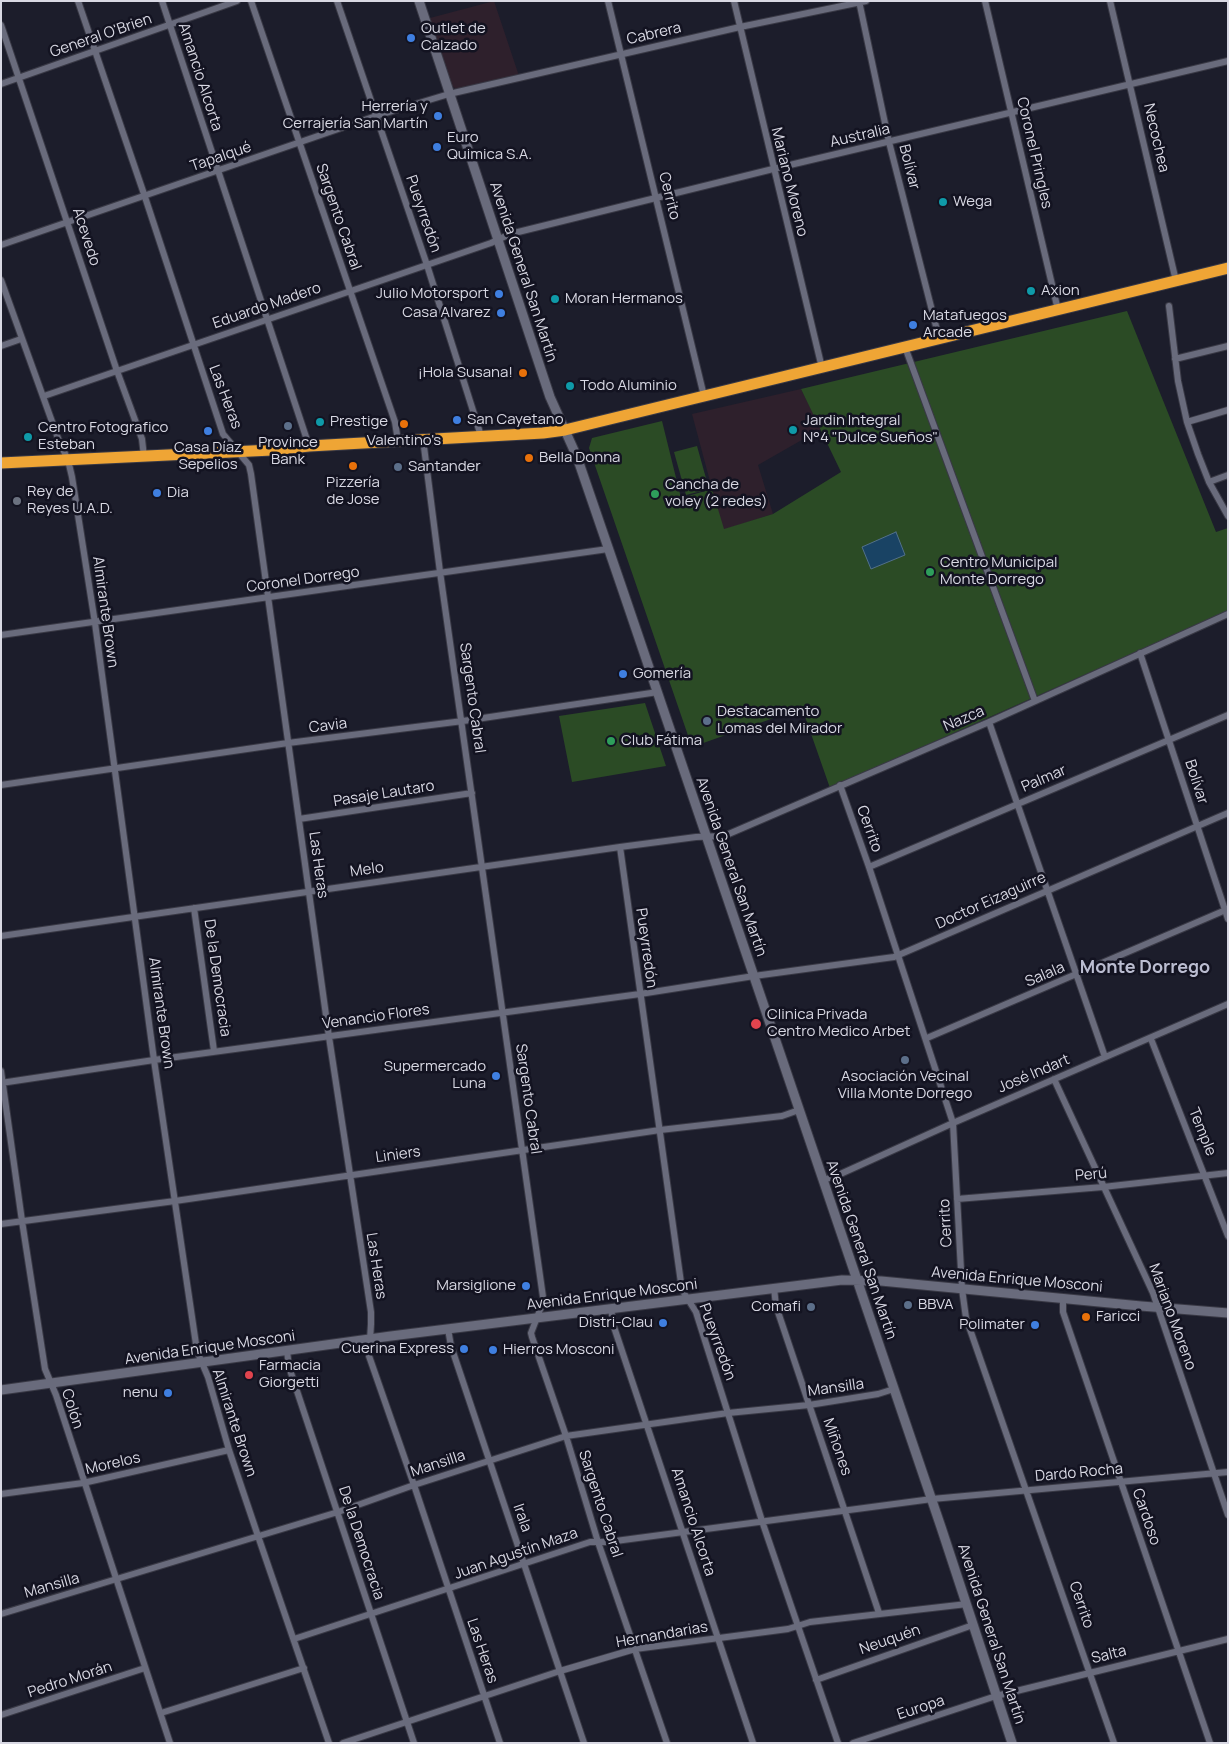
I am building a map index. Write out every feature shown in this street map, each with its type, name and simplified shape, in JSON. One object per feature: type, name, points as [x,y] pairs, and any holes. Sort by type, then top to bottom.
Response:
[{"type":"highway","points":[[1,463],[272,450],[309,446],[544,433],[565,430],[1228,268]]},
{"type":"main road","name":"Avenida General San Martín","points":[[419,1],[550,397],[577,457],[658,692],[932,1499],[1012,1743]]},
{"type":"main road","name":"Avenida Enrique Mosconi","points":[[1,1390],[448,1329],[774,1288],[857,1280],[1228,1313]]},
{"type":"street","name":"Las Heras","points":[[78,1],[146,197],[223,434],[249,465],[329,1036],[371,1312],[369,1356],[500,1743]]},
{"type":"street","name":"Amancio Alcorta","points":[[162,1],[309,446]]},
{"type":"street","name":"General O'Brien","points":[[1,84],[237,1]]},
{"type":"street","name":"Sargento Cabral","points":[[251,1],[394,422],[398,441]]},
{"type":"street","name":"Pueyrredón","points":[[337,1],[427,264],[481,436]]},
{"type":"street","name":"Cerrito","points":[[608,1],[704,396]]},
{"type":"street","name":"Mariano Moreno","points":[[734,1],[822,368]]},
{"type":"street","name":"Coronel Pringles","points":[[985,1],[1058,310]]},
{"type":"street","name":"Necochea","points":[[1110,1],[1176,281]]},
{"type":"street","name":"Cabrera","points":[[449,94],[740,27],[861,2]]},
{"type":"street","name":"Bolívar","points":[[861,2],[889,142],[939,338]]},
{"type":"street","name":"Acevedo","points":[[1,25],[117,371],[142,439],[144,457]]},
{"type":"street","name":"Australia","points":[[498,239],[510,234],[656,197],[1228,61]]},
{"type":"street","name":"Tapalqué","points":[[1,245],[146,197],[376,116],[449,94]]},
{"type":"street","name":"Eduardo Madero","points":[[44,396],[498,239]]},
{"type":"street","name":"Almirante Brown","points":[[1,280],[21,339],[44,396],[59,441],[68,460],[72,477],[95,623],[194,1341],[208,1376],[229,1450],[328,1743]]},
{"type":"street","points":[[1169,306],[1175,359],[1187,422],[1209,482],[1228,516]]},
{"type":"street","points":[[1,346],[21,339]]},
{"type":"street","points":[[1175,359],[1228,346]]},
{"type":"street","points":[[906,347],[1035,701]]},
{"type":"street","points":[[1187,422],[1228,410]]},
{"type":"street","name":"Sargento Cabral","points":[[423,440],[543,1297],[543,1302],[531,1332],[566,1436],[598,1542],[667,1743]]},
{"type":"street","points":[[1209,482],[1228,476]]},
{"type":"street","name":"Coronel Dorrego","points":[[1,635],[608,549]]},
{"type":"street","name":"Nazca","points":[[707,837],[724,836],[988,722],[1228,614]]},
{"type":"street","name":"Bolívar","points":[[1140,653],[1228,920]]},
{"type":"street","name":"Cavia","points":[[1,785],[658,692]]},
{"type":"street","name":"Palmar","points":[[869,867],[1228,715]]},
{"type":"street","points":[[988,722],[1105,1057]]},
{"type":"street","name":"Cerrito","points":[[840,785],[927,1038],[953,1123],[962,1289],[966,1318],[1028,1490],[1114,1743]]},
{"type":"street","name":"Pasaje Lautaro","points":[[299,819],[472,793]]},
{"type":"street","name":"Doctor Eizaguirre","points":[[754,976],[899,955],[1228,813]]},
{"type":"street","name":"Melo","points":[[1,936],[483,866],[707,837]]},
{"type":"street","name":"Pueyrredón","points":[[620,847],[682,1290],[696,1312],[762,1521],[838,1743]]},
{"type":"street","name":"De la Democracia","points":[[194,908],[214,1051]]},
{"type":"street","name":"Salala","points":[[927,1038],[1226,910]]},
{"type":"street","name":"Venancio Flores","points":[[2,1083],[214,1051],[640,994],[754,976]]},
{"type":"street","name":"José Indart","points":[[823,1180],[836,1176],[953,1123],[1228,1004]]},
{"type":"street","name":"Temple","points":[[1151,1038],[1228,1236]]},
{"type":"street","name":"Colón","points":[[1,1070],[45,1369],[170,1743]]},
{"type":"street","name":"Mariano Moreno","points":[[1054,1079],[1153,1293],[1228,1515]]},
{"type":"street","name":"Liniers","points":[[1,1224],[175,1201],[349,1174],[660,1130],[782,1116],[799,1110]]},
{"type":"street","name":"Perú","points":[[957,1199],[1103,1187],[1228,1173]]},
{"type":"street","name":"Miñones","points":[[774,1288],[776,1306],[879,1613]]},
{"type":"street","name":"Cardoso","points":[[1063,1298],[1063,1312],[1210,1743]]},
{"type":"street","name":"Amancio Alcorta","points":[[611,1309],[614,1327],[753,1743]]},
{"type":"street","name":"Irala","points":[[448,1329],[451,1346],[584,1743]]},
{"type":"street","name":"De la Democracia","points":[[287,1351],[289,1366],[414,1743]]},
{"type":"street","name":"Mansilla","points":[[1,1614],[116,1581],[338,1512],[489,1460],[566,1436],[728,1413],[809,1405],[878,1394],[894,1389]]},
{"type":"street","name":"Morelos","points":[[1,1494],[84,1483],[229,1450]]},
{"type":"street","name":"Dardo Rocha","points":[[932,1499],[1228,1472]]},
{"type":"street","name":"Juan Agustín Maza","points":[[294,1639],[590,1542],[682,1532],[932,1499]]},
{"type":"street","name":"Hernandarias","points":[[343,1743],[484,1696],[635,1649],[788,1629],[810,1622],[966,1604]]},
{"type":"street","name":"Neuquén","points":[[816,1680],[973,1624]]},
{"type":"street","name":"Salta","points":[[996,1696],[1228,1639]]},
{"type":"street","name":"Pedro Morán","points":[[1,1715],[146,1668]]},
{"type":"street","points":[[161,1713],[304,1668]]},
{"type":"street","name":"Europa","points":[[853,1743],[996,1696]]},
{"type":"shaded area","points":[[494,1],[519,76],[456,89],[452,86],[430,18]]},
{"type":"shaded area","points":[[801,389],[821,429],[758,465],[773,514],[723,530],[692,414]]},
{"type":"green space","name":"Centro Municipal Monte Dorrego","points":[[1127,311],[1216,532],[1228,528],[1228,611],[830,788],[802,708],[692,747],[589,448],[592,438],[662,421],[681,498],[712,489],[724,529],[773,514],[841,472],[801,389]]},
{"type":"green space","points":[[697,446],[709,489],[686,495],[674,452]]},
{"type":"green space","name":"Club Fátima","points":[[645,703],[666,766],[572,782],[559,716]]},
{"type":"water","points":[[896,532],[905,555],[871,569],[862,547]]},
{"type":"place","name":"Outlet de Calzado","points":[[411,38]]},
{"type":"place","name":"Herrería y Cerrajería San Martín","points":[[438,116]]},
{"type":"place","name":"Euro Quimica S.A.","points":[[437,147]]},
{"type":"place","name":"Wega","points":[[943,202]]},
{"type":"place","name":"Axion","points":[[1031,291]]},
{"type":"place","name":"Julio Motorsport","points":[[499,294]]},
{"type":"place","name":"Moran Hermanos","points":[[555,299]]},
{"type":"place","name":"Casa Alvarez","points":[[501,313]]},
{"type":"place","name":"Matafuegos Arcade","points":[[913,325]]},
{"type":"place","name":"¡Hola Susana!","points":[[523,373]]},
{"type":"place","name":"Todo Aluminio","points":[[570,386]]},
{"type":"place","name":"San Cayetano","points":[[457,420]]},
{"type":"place","name":"Prestige","points":[[320,422]]},
{"type":"place","name":"Valentino's","points":[[404,424]]},
{"type":"place","name":"Province Bank","points":[[288,426]]},
{"type":"place","name":"Jardin Integral N°4 \"Dulce Sueños\"","points":[[793,430]]},
{"type":"place","name":"Casa Díaz Sepelios","points":[[208,431]]},
{"type":"place","name":"Centro Fotografico Esteban","points":[[28,437]]},
{"type":"place","name":"Bella Donna","points":[[529,458]]},
{"type":"place","name":"Pizzería de Jose","points":[[353,466]]},
{"type":"place","name":"Santander","points":[[398,467]]},
{"type":"place","name":"Dia","points":[[157,493]]},
{"type":"place","name":"Cancha de voley (2 redes)","points":[[655,494]]},
{"type":"place","name":"Rey de Reyes U.A.D.","points":[[17,501]]},
{"type":"place","name":"Centro Municipal Monte Dorrego","points":[[930,572]]},
{"type":"place","name":"Gomería","points":[[623,674]]},
{"type":"place","name":"Destacamento Lomas del Mirador","points":[[707,721]]},
{"type":"place","name":"Club Fátima","points":[[611,741]]},
{"type":"place","name":"Clinica Privada Centro Medico Arbet","points":[[756,1024]]},
{"type":"place","name":"Asociación Vecinal Villa Monte Dorrego","points":[[905,1060]]},
{"type":"place","name":"Supermercado Luna","points":[[496,1076]]},
{"type":"place","name":"Marsiglione","points":[[526,1286]]},
{"type":"place","name":"BBVA","points":[[908,1305]]},
{"type":"place","name":"Comafi","points":[[811,1307]]},
{"type":"place","name":"Faricci","points":[[1086,1317]]},
{"type":"place","name":"Distri-Clau","points":[[663,1323]]},
{"type":"place","name":"Polimater","points":[[1035,1325]]},
{"type":"place","name":"Cuerina Express","points":[[464,1349]]},
{"type":"place","name":"Hierros Mosconi","points":[[493,1350]]},
{"type":"place","name":"Farmacia Giorgetti","points":[[249,1375]]},
{"type":"place","name":"nenu","points":[[168,1393]]},
{"type":"district","name":"Monte Dorrego","points":[[1145,968]]}]
